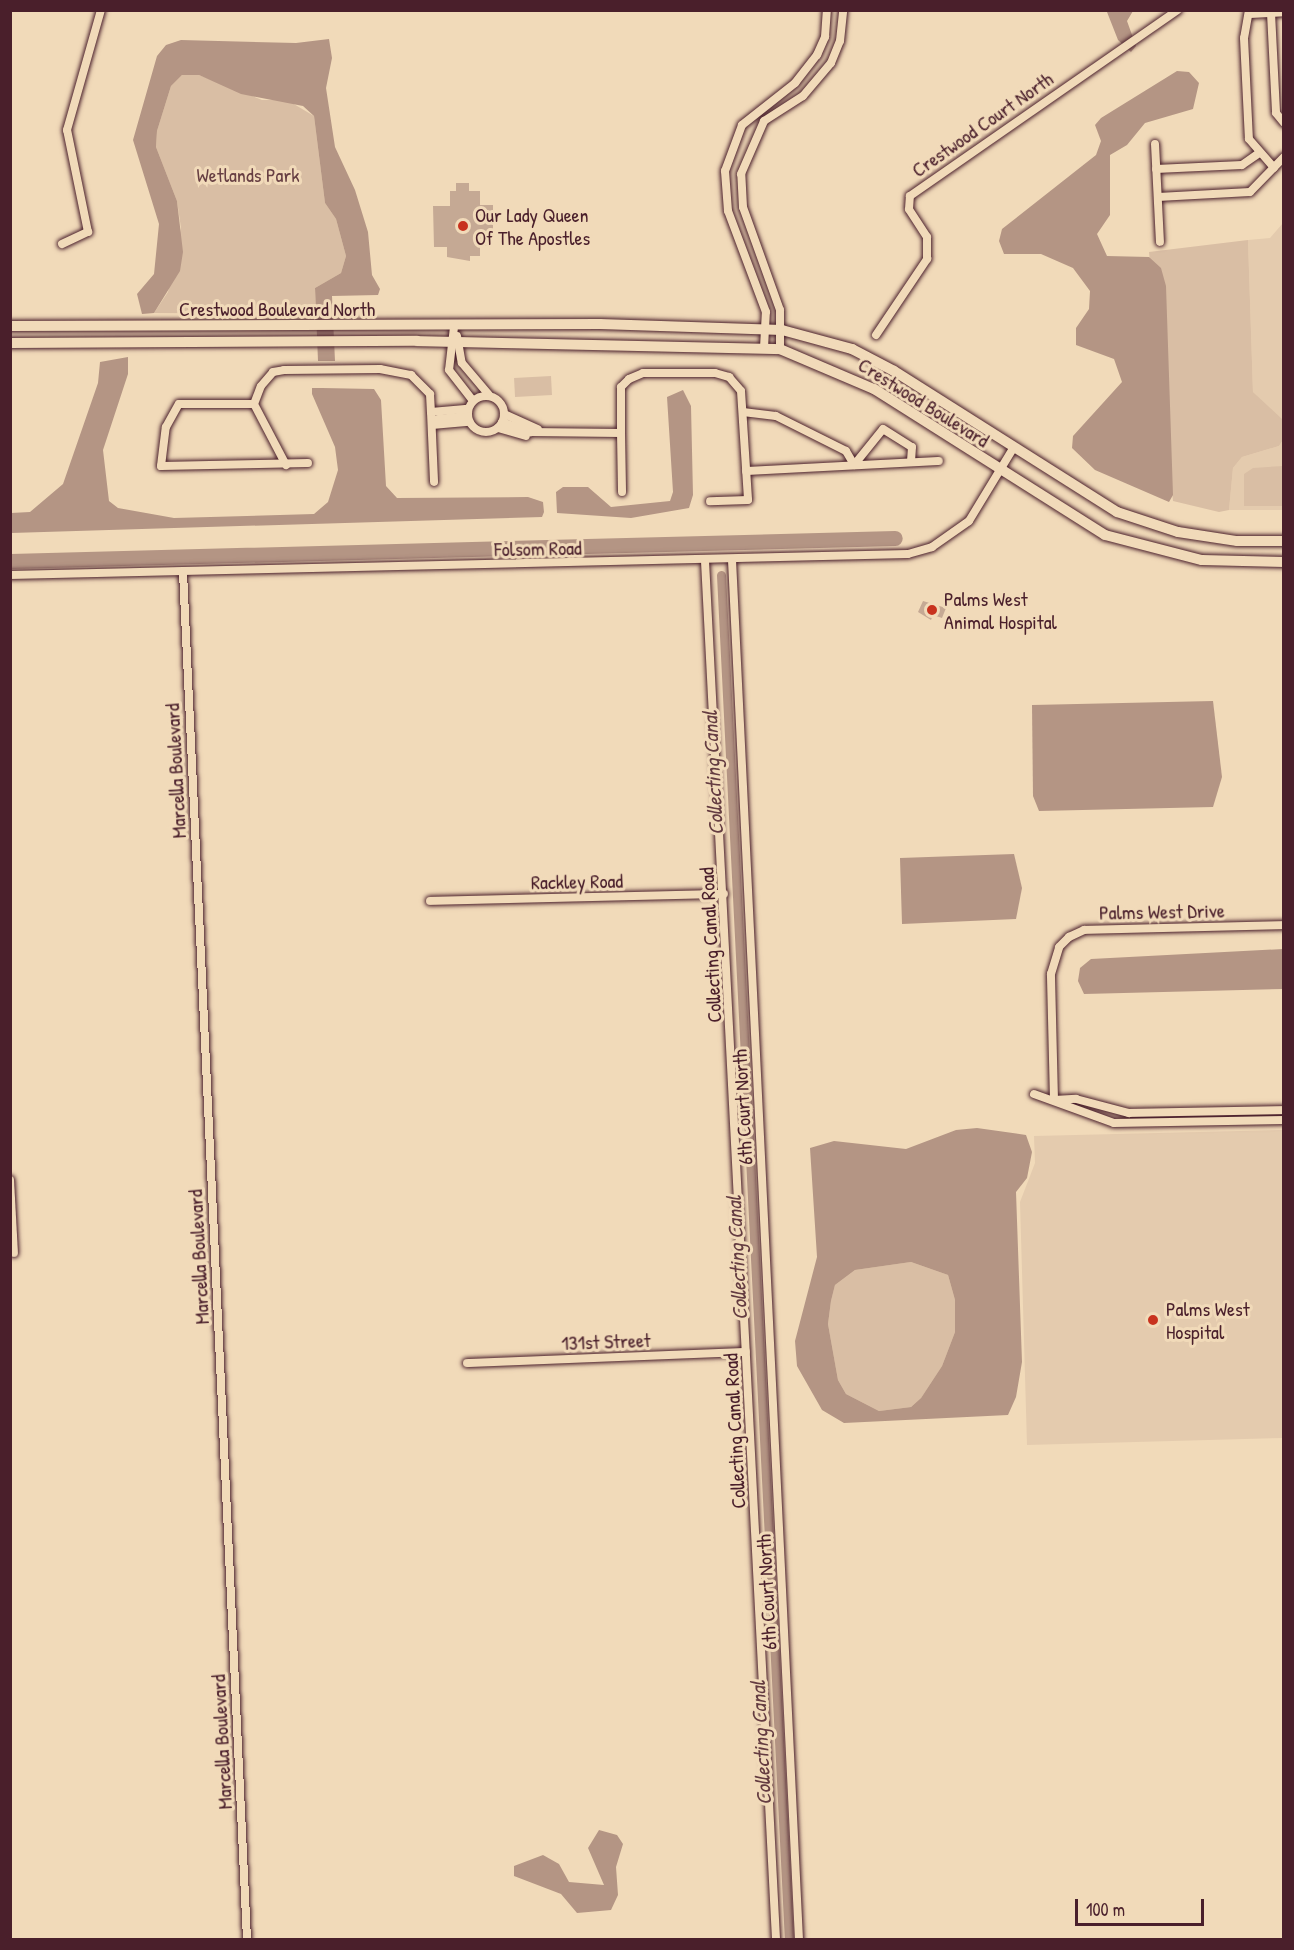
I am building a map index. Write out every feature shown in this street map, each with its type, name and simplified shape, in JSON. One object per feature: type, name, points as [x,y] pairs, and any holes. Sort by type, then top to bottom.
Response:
[{"type":"main road","name":"Crestwood Boulevard North","points":[[10,326],[544,326]]},
{"type":"main road","name":"Crestwood Boulevard","points":[[544,326],[766,328],[782,330],[852,349],[1014,447],[1092,499],[1150,524],[1224,540],[1284,541]]},
{"type":"main road","name":"Crestwood Boulevard","points":[[417,341],[780,349],[874,389],[1081,522],[1139,546],[1202,560],[1284,562]]},
{"type":"main road","name":"Crestwood Boulevard North","points":[[10,343],[417,341]]},
{"type":"street","points":[[62,244],[88,232],[67,130],[101,10]]},
{"type":"street","points":[[764,348],[766,312],[728,211],[725,171],[742,125],[795,83],[817,55],[825,37],[827,10]]},
{"type":"street","points":[[780,349],[782,330],[780,310],[743,207],[741,174],[764,121],[813,87],[831,63],[840,41],[843,10]]},
{"type":"street","name":"Crestwood Court North","points":[[876,335],[927,259],[927,237],[909,209],[910,196],[1140,34],[1179,10]]},
{"type":"street","points":[[1274,168],[1258,154],[1248,130],[1244,38],[1250,12],[1284,12]]},
{"type":"street","points":[[1271,13],[1276,113],[1284,123]]},
{"type":"street","points":[[1155,144],[1160,242]]},
{"type":"street","points":[[1156,169],[1242,165],[1258,154]]},
{"type":"street","points":[[1158,197],[1250,192],[1284,157]]},
{"type":"street","points":[[454,327],[455,341],[462,363],[490,396],[500,402],[501,421]]},
{"type":"street","points":[[455,341],[449,370],[482,432],[501,421],[541,431],[621,433]]},
{"type":"street","points":[[254,404],[273,372],[380,369],[411,375],[423,383],[431,418],[434,482]]},
{"type":"street","points":[[622,492],[621,387],[643,374],[715,373],[729,377],[741,391],[748,500],[710,501]]},
{"type":"street","points":[[431,418],[470,412],[490,396]]},
{"type":"street","points":[[254,404],[286,465]]},
{"type":"street","points":[[254,404],[179,405],[166,427],[161,466],[308,463]]},
{"type":"street","points":[[431,418],[470,412]]},
{"type":"street","points":[[743,412],[776,416],[846,451],[854,465]]},
{"type":"street","points":[[854,465],[883,429],[912,447],[911,462]]},
{"type":"street","name":"Folsom Road","points":[[10,575],[876,557],[932,547],[969,521],[1014,447]]},
{"type":"street","points":[[746,471],[939,460]]},
{"type":"street","name":"6th Court North","points":[[732,560],[799,1940]]},
{"type":"street","name":"Collecting Canal Road","points":[[705,561],[724,894],[776,1940]]},
{"type":"street","name":"Marcella Boulevard","points":[[183,572],[247,1940]]},
{"type":"street","name":"Rackley Road","points":[[430,901],[724,894]]},
{"type":"street","name":"Palms West Drive","points":[[1054,1100],[1051,974],[1059,947],[1069,937],[1084,930],[1284,925]]},
{"type":"street","points":[[1034,1094],[1054,1100],[1073,1111],[1132,1125],[1284,1120]]},
{"type":"street","points":[[1054,1100],[1076,1098],[1129,1113],[1284,1110]]},
{"type":"street","points":[[10,1180],[14,1253]]},
{"type":"street","name":"131st Street","points":[[467,1363],[746,1352]]},
{"type":"shaded area","points":[[1133,11],[1127,21],[1136,46],[1131,52],[1118,40],[1107,12]]},
{"type":"shaded area","points":[[329,39],[332,58],[326,88],[335,147],[355,190],[368,232],[372,275],[380,289],[378,295],[332,296],[335,361],[318,361],[315,288],[341,273],[346,256],[336,219],[325,203],[314,116],[303,106],[241,94],[199,75],[182,75],[171,86],[157,131],[156,147],[177,201],[183,252],[180,271],[154,313],[142,314],[137,294],[154,274],[159,224],[133,140],[157,56],[166,45],[181,40],[296,43]]},
{"type":"shaded area","points":[[1177,71],[1189,72],[1199,83],[1193,109],[1145,123],[1127,145],[1110,155],[1110,215],[1097,234],[1107,256],[1149,257],[1161,268],[1166,286],[1173,495],[1169,502],[1095,470],[1072,448],[1073,436],[1122,382],[1114,359],[1076,345],[1076,328],[1089,309],[1090,291],[1073,268],[1041,254],[1004,254],[999,241],[1002,229],[1096,155],[1101,141],[1095,125],[1101,118]]},
{"type":"shaded area","points":[[1283,223],[1283,424],[1253,392],[1248,240],[1270,238]]},
{"type":"shaded area","points":[[128,357],[128,374],[103,450],[109,501],[118,508],[174,518],[314,514],[328,502],[338,470],[335,447],[312,394],[312,388],[322,388],[374,389],[381,400],[386,486],[397,498],[528,497],[543,502],[544,512],[542,517],[11,533],[11,513],[30,512],[63,484],[98,383],[100,362]]},
{"type":"shaded area","points":[[683,390],[691,406],[693,495],[689,508],[631,518],[557,513],[556,492],[563,487],[588,487],[611,507],[670,501],[673,492],[667,397]]},
{"type":"shaded area","points":[[1283,440],[1283,510],[1229,510],[1233,468],[1242,457],[1279,446]]},
{"type":"shaded area","points":[[1213,701],[1222,777],[1213,807],[1039,811],[1033,796],[1032,705]]},
{"type":"shaded area","points":[[1014,854],[1022,888],[1016,919],[902,924],[900,858]]},
{"type":"shaded area","points":[[1283,949],[1283,989],[1084,994],[1078,981],[1080,968],[1091,959]]},
{"type":"shaded area","points":[[977,1128],[1026,1135],[1032,1152],[1027,1178],[1016,1192],[1022,1362],[1016,1397],[1008,1415],[844,1423],[822,1410],[797,1366],[795,1341],[817,1257],[810,1148],[834,1141],[906,1149],[956,1130]],"holes":[[[911,1262],[948,1275],[955,1300],[955,1332],[942,1366],[921,1398],[911,1407],[879,1411],[846,1394],[838,1380],[828,1324],[835,1285],[855,1270]]]},
{"type":"shaded area","name":"Palms West Hospital","points":[[1283,1130],[1283,1438],[1027,1445],[1020,1202],[1035,1163],[1034,1136]]},
{"type":"shaded area","points":[[599,1830],[617,1835],[623,1844],[616,1867],[618,1895],[611,1910],[577,1913],[561,1894],[514,1876],[514,1866],[543,1855],[559,1864],[569,1882],[604,1885],[588,1848]]},
{"type":"green space","name":"Wetlands Park","points":[[182,75],[199,75],[262,100],[287,100],[314,116],[325,203],[336,219],[346,256],[341,273],[315,288],[316,314],[154,313],[168,292],[181,228],[177,201],[156,147],[157,131],[171,86]]},
{"type":"green space","points":[[1248,240],[1253,392],[1282,419],[1283,440],[1279,446],[1242,457],[1233,468],[1229,510],[1219,512],[1173,501],[1149,252]]},
{"type":"green space","points":[[551,376],[552,395],[515,397],[514,378]]},
{"type":"green space","points":[[1283,466],[1283,506],[1244,506],[1244,474],[1253,468]]},
{"type":"green space","points":[[911,1262],[948,1275],[955,1300],[955,1332],[942,1366],[921,1398],[911,1407],[879,1411],[846,1394],[838,1380],[828,1324],[831,1301],[835,1285],[855,1270]]},
{"type":"building","name":"Our Lady Queen Of The Apostles","points":[[456,183],[469,183],[469,191],[480,191],[480,205],[493,205],[493,246],[480,246],[480,256],[470,256],[470,261],[447,257],[447,247],[434,247],[433,206],[450,206],[450,191],[456,191]]},
{"type":"building","name":"Palms West Animal Hospital","points":[[923,601],[946,608],[942,618],[933,615],[931,620],[918,612]]},
{"type":"waterway","points":[[10,561],[895,538]]},
{"type":"waterway","name":"Collecting Canal","points":[[721,575],[789,1940]]},
{"type":"place","name":"Our Lady Queen Of The Apostles","points":[[463,226]]},
{"type":"place","name":"Palms West Animal Hospital","points":[[932,610]]},
{"type":"place","name":"Palms West Hospital","points":[[1153,1320]]}]
